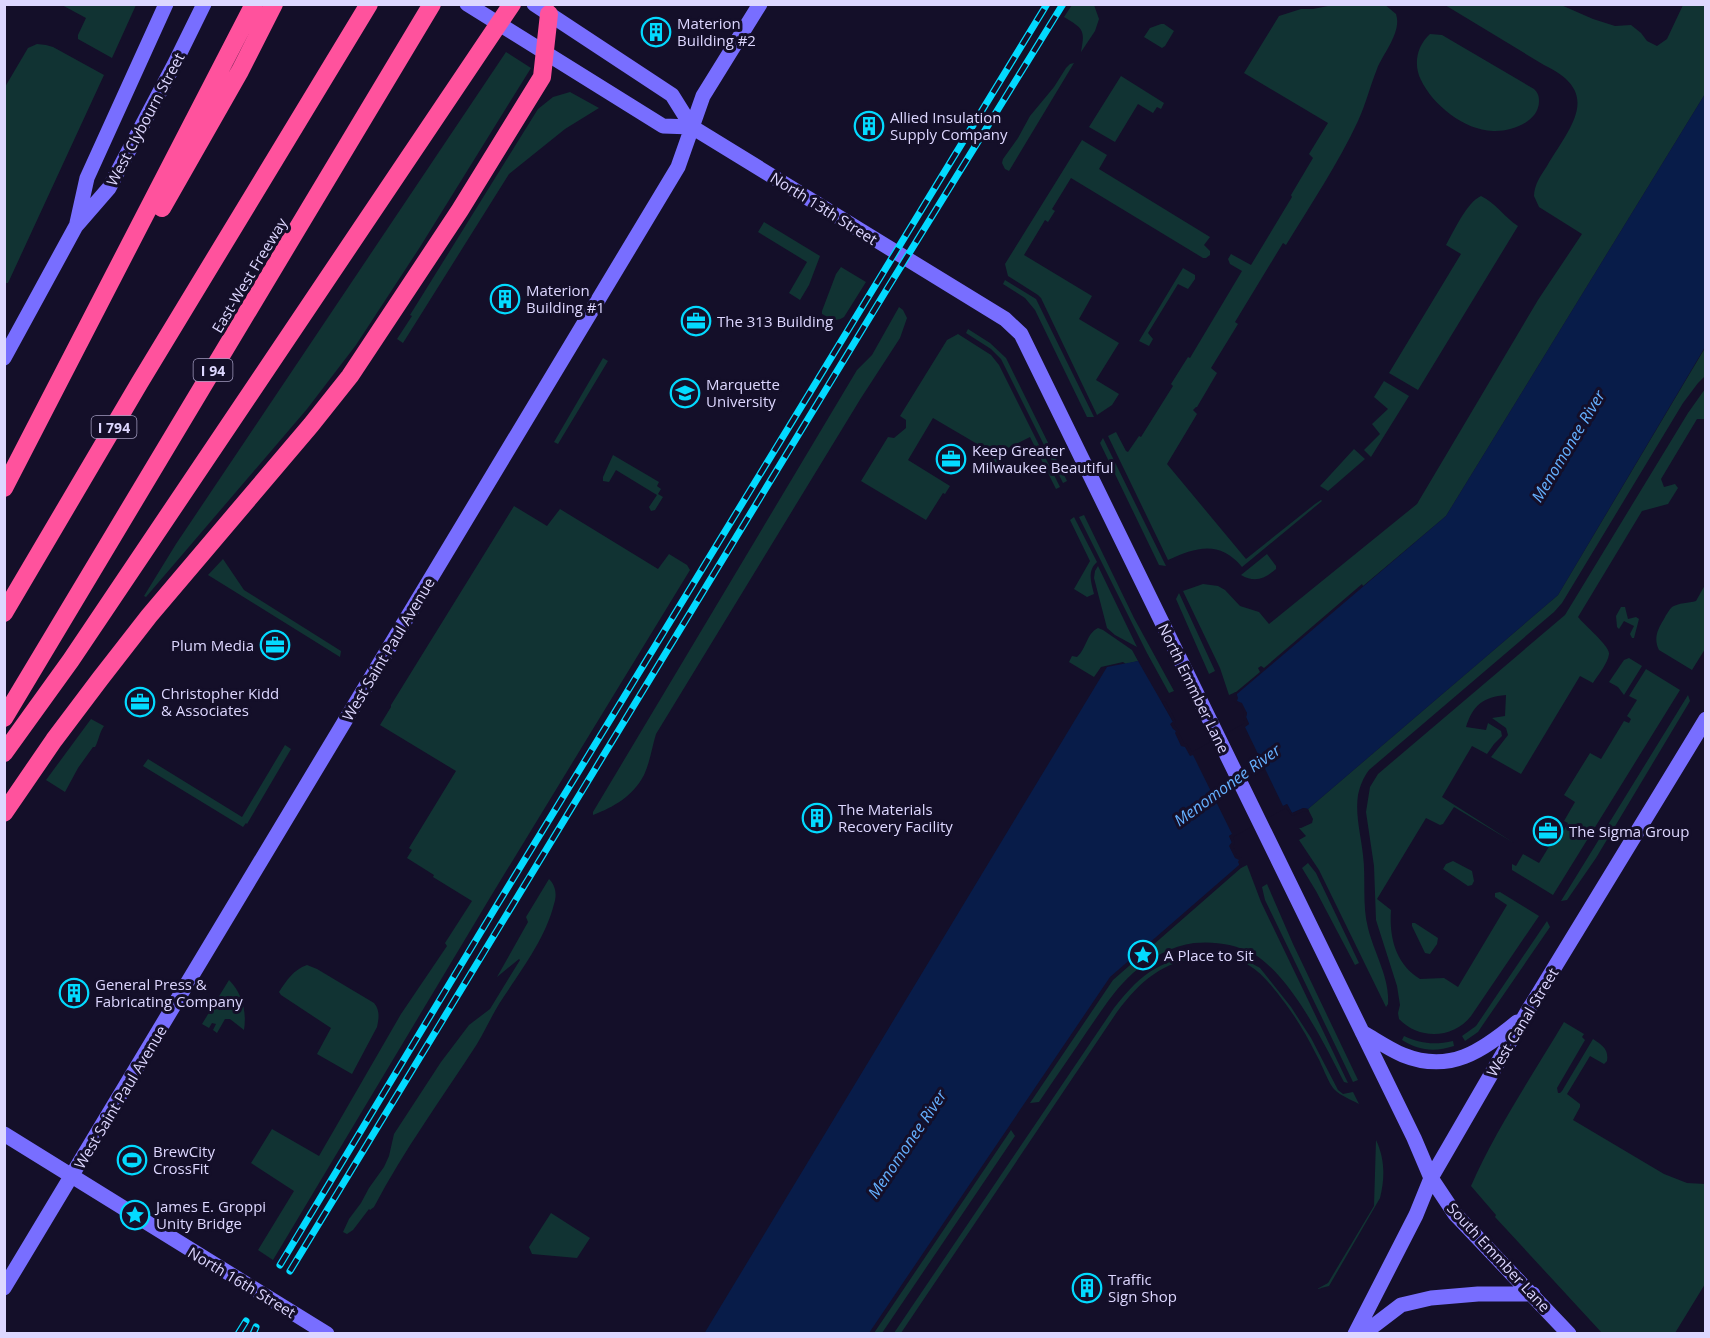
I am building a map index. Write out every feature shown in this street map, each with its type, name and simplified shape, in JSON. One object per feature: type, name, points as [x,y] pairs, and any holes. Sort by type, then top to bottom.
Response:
[{"type":"highway","points":[[4,488],[254,4]]},
{"type":"highway","points":[[55,391],[180,178],[240,71],[274,4]]},
{"type":"highway","points":[[299,121],[357,4]]},
{"type":"highway","name":"I 794","points":[[4,613],[140,382],[369,4]]},
{"type":"highway","name":"East-West Freeway","points":[[4,718],[432,4]]},
{"type":"highway","points":[[4,753],[71,660],[512,4]]},
{"type":"highway","points":[[4,813],[54,740],[149,616],[312,425],[350,376],[460,210],[542,77],[545,53],[541,9]]},
{"type":"street","name":"West Clybourn Street","points":[[76,226],[87,178],[166,4]]},
{"type":"street","name":"West Clybourn Street","points":[[4,358],[76,226],[109,188],[204,4]]},
{"type":"street","name":"North 13th Street","points":[[467,4],[663,126],[692,127]]},
{"type":"street","name":"West Saint Paul Avenue","points":[[4,1288],[678,167],[703,96],[760,4]]},
{"type":"street","name":"North 13th Street","points":[[541,9],[672,95],[692,127],[956,290]]},
{"type":"street","name":"North Emmber Lane","points":[[956,290],[1005,319],[1021,334],[1414,1138],[1431,1178]]},
{"type":"street","name":"West Canal Street","points":[[1354,1334],[1416,1215],[1431,1178],[1526,1014],[1706,719]]},
{"type":"street","points":[[1362,1032],[1414,1059],[1430,1063],[1451,1061],[1466,1057],[1483,1048],[1526,1014]]},
{"type":"street","name":"North 16th Street","points":[[4,1134],[327,1334]]},
{"type":"street","name":"South Emmber Lane","points":[[1431,1178],[1455,1214],[1569,1334]]},
{"type":"street","points":[[1363,1334],[1401,1305],[1431,1298],[1478,1294],[1533,1294]]},
{"type":"street","points":[[1554,1317],[1560,1334]]},
{"type":"green space","points":[[136,4],[112,58],[78,39],[86,18],[62,5]]},
{"type":"green space","points":[[1384,4],[1396,14],[1397,28],[1377,69],[1358,121],[1342,153],[1286,245],[1283,243],[1235,322],[1238,324],[1211,368],[1217,373],[1193,410],[1197,414],[1167,464],[1246,559],[1315,504],[1322,501],[1242,567],[1234,558],[1225,553],[1207,548],[1168,560],[1108,436],[1116,432],[1128,452],[1139,436],[1141,437],[1173,386],[1171,384],[1188,357],[1190,358],[1242,271],[1230,264],[1228,259],[1231,254],[1251,265],[1292,197],[1291,195],[1313,158],[1309,154],[1328,123],[1244,73],[1279,16],[1301,9],[1333,5]]},
{"type":"green space","points":[[1072,5],[1094,5],[1099,19],[1095,31],[1081,52],[1083,34],[1076,24],[1064,17]]},
{"type":"green space","points":[[1445,5],[1561,5],[1615,26],[1631,25],[1647,41],[1657,46],[1667,39],[1683,5],[1705,5],[1705,94],[1446,516],[1264,668],[1261,666],[1258,668],[1260,672],[1229,695],[1220,668],[1183,591],[1203,584],[1218,586],[1240,606],[1259,612],[1269,624],[1417,504],[1538,300],[1582,234],[1539,207],[1534,196],[1538,180],[1565,137],[1577,111],[1577,99],[1573,87],[1562,76]]},
{"type":"green space","points":[[1161,24],[1174,31],[1162,48],[1144,37],[1150,28]]},
{"type":"green space","points":[[1430,34],[1442,35],[1534,89],[1539,101],[1534,115],[1523,124],[1508,130],[1493,131],[1471,126],[1441,107],[1426,89],[1417,68],[1419,50]]},
{"type":"green space","points":[[37,44],[53,47],[104,75],[8,283],[5,283],[5,87],[28,48]]},
{"type":"green space","points":[[506,52],[531,68],[356,345],[307,409],[146,597],[144,596],[176,544]]},
{"type":"green space","points":[[1074,63],[1009,171],[1005,169],[1003,159],[1030,116],[1066,68]]},
{"type":"green space","points":[[1121,76],[1164,103],[1161,109],[1157,107],[1153,113],[1138,104],[1115,142],[1089,127]]},
{"type":"green space","points":[[570,92],[599,108],[565,129],[509,174],[403,343],[397,339],[538,109],[553,97]]},
{"type":"green space","points":[[1082,140],[1107,155],[1099,169],[1210,237],[1204,245],[1210,251],[1210,255],[1203,258],[1071,178],[1052,209],[1055,211],[1048,222],[1045,220],[1024,255],[1092,296],[1079,319],[1119,343],[1096,380],[1119,394],[1112,405],[1097,415],[1041,298],[1008,276],[1005,264]]},
{"type":"green space","points":[[1481,196],[1518,226],[1418,390],[1389,373],[1461,254],[1446,245],[1466,210]]},
{"type":"green space","points":[[764,222],[820,256],[809,285],[800,300],[789,293],[807,262],[758,232]]},
{"type":"green space","points":[[841,267],[866,282],[844,317],[835,320],[822,314],[822,311],[836,274]]},
{"type":"green space","points":[[1183,268],[1195,275],[1195,279],[1188,289],[1178,284],[1148,333],[1153,339],[1149,346],[1139,341]]},
{"type":"green space","points":[[1005,280],[1036,299],[1094,417],[1087,417],[1035,310],[1025,298],[1003,284]]},
{"type":"green space","points":[[899,307],[907,318],[900,338],[656,734],[640,782],[622,800],[593,815],[857,370],[872,355]]},
{"type":"green space","points":[[968,329],[990,343],[1006,358],[1067,481],[1063,483],[1001,359],[991,349],[966,333]]},
{"type":"green space","points":[[958,334],[991,355],[999,365],[1060,487],[1056,489],[1030,437],[1006,449],[990,475],[987,471],[996,455],[933,418],[908,460],[950,486],[926,520],[861,481],[888,437],[894,438],[906,428],[906,420],[900,416],[947,340]]},
{"type":"green space","points":[[1705,348],[1705,376],[1683,403],[1562,603],[1369,770],[1363,779],[1358,795],[1357,810],[1364,864],[1365,910],[1371,937],[1387,985],[1388,1004],[1386,1007],[1319,870],[1299,840],[1306,836],[1299,828],[1312,823],[1313,819],[1308,809],[1558,595]]},
{"type":"green space","points":[[603,358],[608,361],[558,444],[554,442]]},
{"type":"green space","points":[[1384,381],[1409,396],[1371,457],[1364,450],[1380,434],[1372,424],[1388,409],[1374,397]]},
{"type":"green space","points":[[1705,389],[1705,419],[1697,419],[1661,479],[1664,487],[1675,484],[1678,488],[1668,504],[1642,511],[1578,617],[1601,641],[1609,654],[1603,669],[1593,683],[1580,676],[1521,774],[1491,757],[1508,735],[1506,728],[1492,718],[1505,716],[1506,695],[1480,703],[1469,719],[1466,727],[1486,730],[1488,723],[1501,731],[1502,736],[1487,754],[1472,746],[1442,797],[1514,843],[1454,807],[1443,824],[1440,825],[1426,818],[1377,899],[1391,910],[1391,930],[1395,949],[1411,973],[1420,979],[1444,978],[1458,987],[1507,905],[1495,897],[1495,893],[1500,892],[1539,916],[1464,1024],[1446,1033],[1416,1031],[1399,1019],[1400,1005],[1397,986],[1376,920],[1374,866],[1366,812],[1370,787],[1378,774],[1565,615],[1688,413]]},
{"type":"green space","points":[[1103,438],[1166,566],[1159,565],[1100,443]]},
{"type":"green space","points":[[1354,449],[1365,459],[1328,491],[1320,486]]},
{"type":"green space","points":[[613,455],[659,482],[657,486],[661,489],[658,494],[663,497],[655,510],[651,511],[649,507],[657,495],[616,470],[609,482],[603,481]]},
{"type":"green space","points":[[514,506],[547,526],[560,509],[658,569],[669,554],[687,565],[690,570],[273,1260],[258,1250],[294,1191],[251,1163],[272,1129],[319,1156],[401,1014],[447,946],[445,943],[472,901],[407,858],[412,850],[409,848],[456,771],[380,725]]},
{"type":"green space","points":[[1084,515],[1134,618],[1174,691],[1169,693],[1147,653],[1079,517]]},
{"type":"green space","points":[[1074,517],[1097,562],[1091,573],[1094,594],[1087,597],[1074,589],[1090,561],[1070,520]]},
{"type":"green space","points":[[1267,554],[1276,569],[1259,579],[1241,575]]},
{"type":"green space","points":[[223,559],[244,590],[341,651],[340,657],[208,575]]},
{"type":"green space","points":[[1098,566],[1137,647],[1107,628],[1094,578]]},
{"type":"green space","points":[[1705,585],[1705,649],[1692,670],[1659,650],[1656,638],[1671,608],[1696,601]]},
{"type":"green space","points":[[1179,593],[1215,671],[1209,674],[1176,599]]},
{"type":"green space","points":[[1621,607],[1625,607],[1628,619],[1636,617],[1639,619],[1634,638],[1630,634],[1634,626],[1624,621],[1619,629],[1617,627],[1616,616]]},
{"type":"green space","points":[[1098,628],[1132,650],[1138,661],[1101,667],[1094,677],[1069,662],[1072,656],[1077,657],[1091,634]]},
{"type":"green space","points":[[1629,658],[1642,666],[1624,695],[1618,687],[1609,682],[1624,660]]},
{"type":"green space","points":[[1646,669],[1680,690],[1553,895],[1512,870],[1512,864],[1516,866],[1523,854],[1539,863],[1558,832],[1562,834],[1568,823],[1564,821],[1575,802],[1564,795],[1590,753],[1601,759],[1624,721],[1629,723],[1631,719],[1627,716],[1637,700],[1629,696]]},
{"type":"green space","points":[[1688,695],[1690,701],[1596,858],[1567,900],[1561,901]]},
{"type":"green space","points":[[91,719],[104,726],[95,747],[78,768],[65,792],[46,780]]},
{"type":"green space","points":[[285,745],[291,749],[247,824],[243,827],[143,766],[148,759],[242,817]]},
{"type":"green space","points":[[1453,861],[1472,871],[1474,881],[1472,885],[1468,886],[1443,869],[1446,864]]},
{"type":"green space","points":[[1308,863],[1316,873],[1359,963],[1355,965],[1302,868]]},
{"type":"green space","points":[[1247,865],[1261,902],[1348,1083],[1344,1082],[1317,1030],[1293,993],[1266,963],[1238,947],[1201,942],[1170,950],[1147,962],[1133,973],[1109,1000],[1039,1102],[1030,1103],[1113,980]]},
{"type":"green space","points":[[549,879],[556,894],[555,901],[550,917],[531,956],[374,1207],[369,1209],[353,1230],[347,1234],[343,1232],[349,1219],[384,1167],[394,1134],[441,1062],[469,1025],[490,1009],[520,960],[497,977],[528,922],[526,917]]},
{"type":"green space","points":[[1267,884],[1358,1080],[1353,1082],[1265,900],[1262,887]]},
{"type":"green space","points":[[1547,921],[1550,927],[1478,1032],[1465,1041],[1462,1036],[1476,1026]]},
{"type":"green space","points":[[1412,923],[1438,938],[1430,954],[1425,953]]},
{"type":"green space","points":[[1209,953],[1238,958],[1260,968],[1291,1007],[1311,1038],[1338,1090],[1343,1094],[1353,1092],[1359,1104],[1340,1094],[1333,1087],[1294,1015],[1277,992],[1251,966],[1241,961],[1217,956],[1188,959],[1164,968],[1134,991],[1117,1012],[901,1333],[894,1333],[1114,1008],[1135,984],[1155,969],[1178,959]]},
{"type":"green space","points":[[307,965],[374,1003],[377,1008],[379,1017],[377,1027],[352,1074],[317,1054],[331,1028],[279,992],[294,973]]},
{"type":"green space","points":[[229,980],[242,1003],[245,1016],[244,1030],[230,1019],[225,1019],[217,1033],[213,1030],[216,1024],[212,1023],[209,1028],[202,1024]]},
{"type":"green space","points":[[1564,1022],[1584,1034],[1582,1037],[1585,1040],[1557,1088],[1558,1093],[1562,1091],[1593,1039],[1607,1053],[1607,1061],[1604,1064],[1590,1056],[1567,1094],[1580,1104],[1573,1120],[1664,1174],[1687,1183],[1705,1184],[1705,1284],[1675,1333],[1602,1333],[1495,1217],[1496,1215],[1471,1186],[1503,1123]]},
{"type":"green space","points":[[1404,1036],[1428,1043],[1453,1041],[1454,1046],[1434,1050],[1421,1048],[1402,1040]]},
{"type":"green space","points":[[1011,1130],[1015,1136],[882,1333],[874,1333]]},
{"type":"green space","points":[[1376,1140],[1383,1169],[1380,1198],[1329,1286],[1317,1289],[1328,1283],[1374,1206]]},
{"type":"green space","points":[[551,1213],[590,1238],[577,1258],[532,1254],[529,1247]]},
{"type":"water","name":"Menomonee River","points":[[1705,94],[1705,347],[1558,595],[1308,809],[1303,808],[1292,813],[1287,804],[1229,836],[1232,843],[1230,846],[1239,859],[1239,865],[1110,977],[869,1333],[704,1334],[1107,667],[1138,661],[1173,722],[1171,723],[1193,755],[1249,724],[1247,713],[1237,701],[1237,694],[1446,516]]},
{"type":"pier","points":[[1236,692],[1237,701],[1242,703],[1247,713],[1249,724],[1245,727],[1283,806],[1287,804],[1292,813],[1304,808],[1309,812],[1304,811],[1292,816],[1286,808],[1233,837],[1235,843],[1233,846],[1237,856],[1242,858],[1241,868],[1239,860],[1235,858],[1229,846],[1232,842],[1229,836],[1232,834],[1193,755],[1190,756],[1185,747],[1181,746],[1176,731],[1170,724],[1173,722],[1162,702],[1165,701],[1176,721],[1174,725],[1192,752],[1245,723],[1240,705],[1234,701]]},
{"type":"railway","points":[[280,1265],[1047,4]]},
{"type":"railway","points":[[290,1271],[887,289],[1063,4]]},
{"type":"railway","points":[[238,1334],[246,1321]]},
{"type":"railway","points":[[253,1334],[256,1327]]},
{"type":"place","name":"Materion Building #2","points":[[656,32]]},
{"type":"place","name":"Allied Insulation Supply Company","points":[[869,126]]},
{"type":"place","name":"Materion Building #1","points":[[505,299]]},
{"type":"place","name":"The 313 Building","points":[[696,321]]},
{"type":"place","name":"Marquette University","points":[[685,393]]},
{"type":"place","name":"Keep Greater Milwaukee Beautiful","points":[[951,459]]},
{"type":"place","name":"Plum Media","points":[[275,645]]},
{"type":"place","name":"Christopher Kidd & Associates","points":[[140,702]]},
{"type":"place","name":"The Materials Recovery Facility","points":[[817,818]]},
{"type":"place","name":"The Sigma Group","points":[[1548,831]]},
{"type":"place","name":"A Place to Sit","points":[[1143,955]]},
{"type":"place","name":"General Press & Fabricating Company","points":[[74,993]]},
{"type":"place","name":"BrewCity CrossFit","points":[[132,1160]]},
{"type":"place","name":"James E. Groppi Unity Bridge","points":[[135,1215]]},
{"type":"place","name":"Traffic Sign Shop","points":[[1087,1288]]}]
